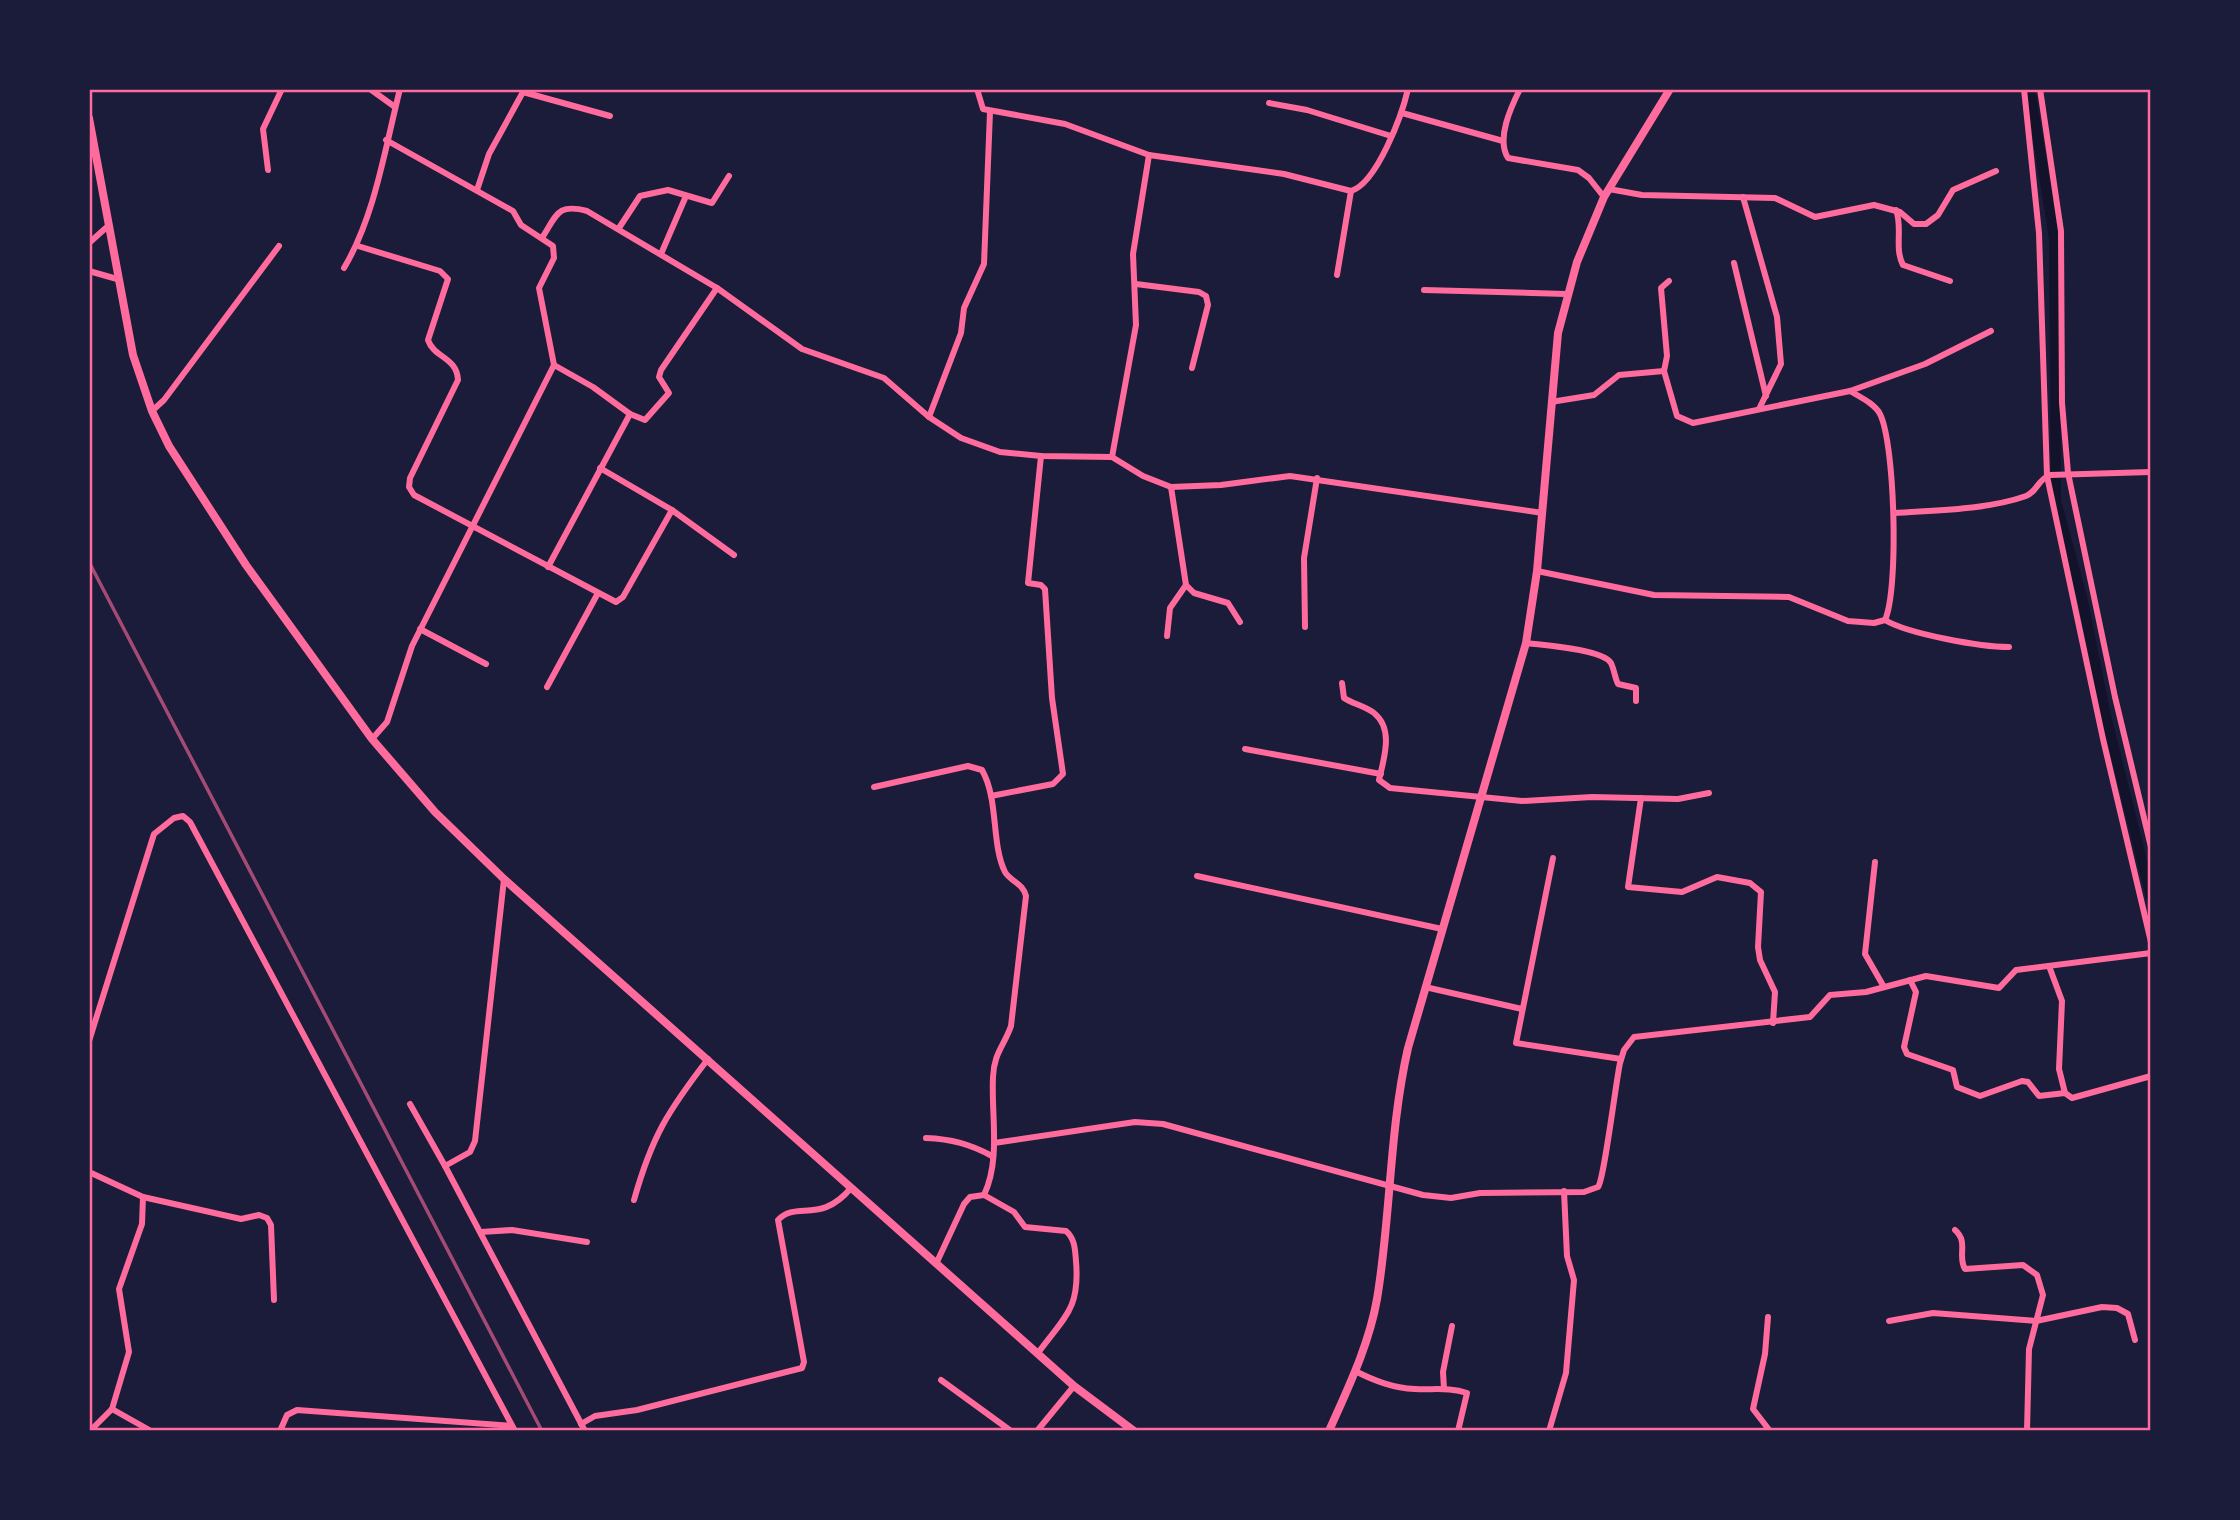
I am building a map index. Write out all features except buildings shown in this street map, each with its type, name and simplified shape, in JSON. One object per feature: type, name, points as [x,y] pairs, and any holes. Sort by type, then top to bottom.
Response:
[{"type":"main road","points":[[1329,1431],[1355,1371],[1376,1300],[1401,1079],[1425,987],[1526,643],[1543,513],[1558,333],[1566,294],[1606,193],[1670,89]]},
{"type":"main road","points":[[89,118],[117,279],[134,355],[152,411],[189,479],[246,565],[372,739],[435,812],[504,879],[1074,1386],[1133,1430]]},
{"type":"street","points":[[268,170],[263,132],[279,90],[289,89]]},
{"type":"street","points":[[370,89],[396,107]]},
{"type":"street","points":[[344,268],[358,246],[376,189],[400,89]]},
{"type":"street","points":[[977,89],[979,106],[990,112],[1065,124],[1149,155],[1284,174],[1351,191],[1364,184],[1391,136],[1402,113],[1408,89]]},
{"type":"street","points":[[1520,89],[1510,110],[1503,141],[1508,158],[1578,170],[1606,193],[1775,198],[1815,217],[1868,205],[1896,210],[1914,223],[1926,224],[1938,215],[1953,190],[1996,171]]},
{"type":"street","points":[[2024,89],[2039,233],[2049,475],[2103,739],[2151,942]]},
{"type":"street","points":[[2040,89],[2061,231],[2065,473],[2151,846]]},
{"type":"street","points":[[477,190],[489,154],[523,92],[610,116]]},
{"type":"street","points":[[1269,103],[1307,110],[1391,136]]},
{"type":"street","points":[[929,417],[961,333],[964,308],[984,264],[990,112]]},
{"type":"street","points":[[1402,113],[1503,141]]},
{"type":"street","points":[[372,739],[387,722],[420,629],[474,529],[555,365],[539,288],[555,250],[521,225],[513,211],[386,141]]},
{"type":"street","points":[[1112,457],[1136,325],[1133,254],[1149,155]]},
{"type":"street","points":[[619,228],[640,196],[668,190],[712,203],[729,176]]},
{"type":"street","points":[[1337,275],[1351,191]]},
{"type":"street","points":[[661,254],[686,196]]},
{"type":"street","points":[[1743,197],[1777,318],[1781,367],[1759,410]]},
{"type":"street","points":[[542,238],[560,211],[569,206],[587,211],[717,288],[802,349],[884,378],[929,417],[961,438],[1000,452],[1041,456],[1112,457],[1143,476],[1171,487],[1221,485],[1275,477],[1317,478],[1366,489],[1543,513]]},
{"type":"street","points":[[1896,210],[1902,224],[1899,241],[1903,265],[1950,281]]},
{"type":"street","points":[[89,243],[108,226]]},
{"type":"street","points":[[152,411],[164,400],[279,246]]},
{"type":"street","points":[[358,246],[446,275],[447,285],[428,340],[435,351],[453,363],[458,380],[409,483],[418,498],[612,601],[620,601],[673,510]]},
{"type":"street","points":[[1734,263],[1766,397]]},
{"type":"street","points":[[89,271],[117,279]]},
{"type":"street","points":[[1669,281],[1661,288],[1667,356],[1664,372],[1677,416],[1687,422],[1850,391],[1925,363],[1991,331]]},
{"type":"street","points":[[1136,284],[1199,292],[1206,296],[1208,305],[1192,368]]},
{"type":"street","points":[[555,365],[593,387],[629,414],[645,420],[668,396],[669,390],[659,377],[660,370],[717,288]]},
{"type":"street","points":[[1424,290],[1566,294]]},
{"type":"street","points":[[1551,402],[1594,395],[1619,375],[1664,372]]},
{"type":"street","points":[[1850,391],[1879,411],[1884,424],[1894,513],[1890,604],[1885,620]]},
{"type":"street","points":[[548,567],[629,414]]},
{"type":"street","points":[[991,796],[1053,784],[1063,774],[1052,698],[1045,589],[1041,585],[1028,583],[1041,456]]},
{"type":"street","points":[[600,468],[673,510],[734,555]]},
{"type":"street","points":[[1894,513],[1960,509],[2024,497],[2049,475],[2151,472]]},
{"type":"street","points":[[1305,627],[1304,558],[1317,478]]},
{"type":"street","points":[[1171,487],[1186,585],[1194,593],[1228,603],[1240,622]]},
{"type":"street","points":[[1537,571],[1654,595],[1789,597],[1848,621],[1874,623],[1885,620],[1902,629],[1987,647],[2010,647]]},
{"type":"street","points":[[1167,636],[1170,608],[1186,585]]},
{"type":"street","points":[[547,687],[598,593]]},
{"type":"street","points":[[420,629],[486,664]]},
{"type":"street","points":[[1526,643],[1581,651],[1606,659],[1611,663],[1618,684],[1636,688],[1636,701]]},
{"type":"street","points":[[1342,683],[1344,698],[1374,713],[1387,733],[1381,774],[1382,785],[1390,788],[1522,802],[1592,797],[1678,799],[1709,793]]},
{"type":"street","points":[[1245,749],[1381,774]]},
{"type":"street","points":[[874,787],[975,766],[986,776],[1004,870],[1024,888],[1026,905],[1011,1026],[1000,1044],[993,1075],[994,1143],[984,1195]]},
{"type":"street","points":[[1641,798],[1628,887],[1682,892],[1717,877],[1757,886],[1761,892],[1760,960],[1775,992],[1773,1023]]},
{"type":"street","points":[[89,1041],[153,836],[174,818],[183,816],[190,822],[514,1428]]},
{"type":"street","points":[[1553,858],[1517,1045],[1621,1059]]},
{"type":"street","points":[[1875,862],[1865,954],[1884,987]]},
{"type":"street","points":[[1197,876],[1442,929]]},
{"type":"street","points":[[445,1166],[470,1152],[475,1140],[504,879]]},
{"type":"street","points":[[994,1143],[1135,1122],[1163,1124],[1423,1195],[1451,1198],[1480,1193],[1592,1190],[1602,1182],[1621,1059],[1629,1042],[1641,1035],[1812,1017],[1830,995],[1884,987],[1928,976],[1996,989],[2004,985],[2014,971],[2151,953]]},
{"type":"street","points":[[2049,966],[2062,1001],[2059,1069],[2065,1093],[2072,1098],[2151,1076]]},
{"type":"street","points":[[1910,980],[1916,992],[1904,1047],[1907,1054],[1953,1070],[1957,1087],[1980,1096],[2022,1081],[2028,1082],[2039,1096],[2065,1093]]},
{"type":"street","points":[[1425,987],[1522,1009]]},
{"type":"street","points":[[634,1200],[648,1150],[668,1111],[708,1059]]},
{"type":"street","points":[[410,1104],[481,1232],[583,1427],[595,1416],[637,1410],[802,1368],[804,1362],[778,1220],[792,1212],[822,1211],[842,1198],[851,1188]]},
{"type":"street","points":[[926,1138],[949,1139],[972,1145],[992,1156]]},
{"type":"street","points":[[89,1172],[143,1196],[241,1219],[260,1215],[267,1218],[271,1225],[274,1300]]},
{"type":"street","points":[[1549,1431],[1566,1373],[1574,1280],[1567,1256],[1564,1191]]},
{"type":"street","points":[[936,1264],[964,1204],[970,1198],[984,1195],[1014,1212],[1024,1227],[1066,1231],[1075,1245],[1078,1285],[1076,1299],[1038,1353]]},
{"type":"street","points":[[90,1431],[112,1409],[129,1352],[119,1289],[142,1224],[143,1196]]},
{"type":"street","points":[[481,1232],[512,1230],[587,1242]]},
{"type":"street","points":[[1955,1230],[1963,1241],[1962,1263],[1965,1269],[2014,1264],[2023,1265],[2037,1275],[2043,1295],[2029,1349],[2026,1431]]},
{"type":"street","points":[[1889,1321],[1933,1313],[2036,1321],[2102,1307],[2117,1308],[2129,1314],[2135,1340]]},
{"type":"street","points":[[1768,1317],[1765,1354],[1753,1409],[1769,1431]]},
{"type":"street","points":[[1444,1389],[1443,1372],[1452,1326]]},
{"type":"street","points":[[1355,1371],[1379,1383],[1467,1393],[1458,1431]]},
{"type":"street","points":[[941,1380],[1011,1431]]},
{"type":"street","points":[[1037,1431],[1074,1386]]},
{"type":"street","points":[[112,1409],[150,1431]]},
{"type":"street","points":[[280,1431],[287,1415],[297,1410],[514,1428]]},
{"type":"waterway","points":[[2030,89],[2054,238],[2056,501],[2082,597],[2106,716],[2151,897]]},
{"type":"railway","points":[[89,562],[542,1431]]}]
